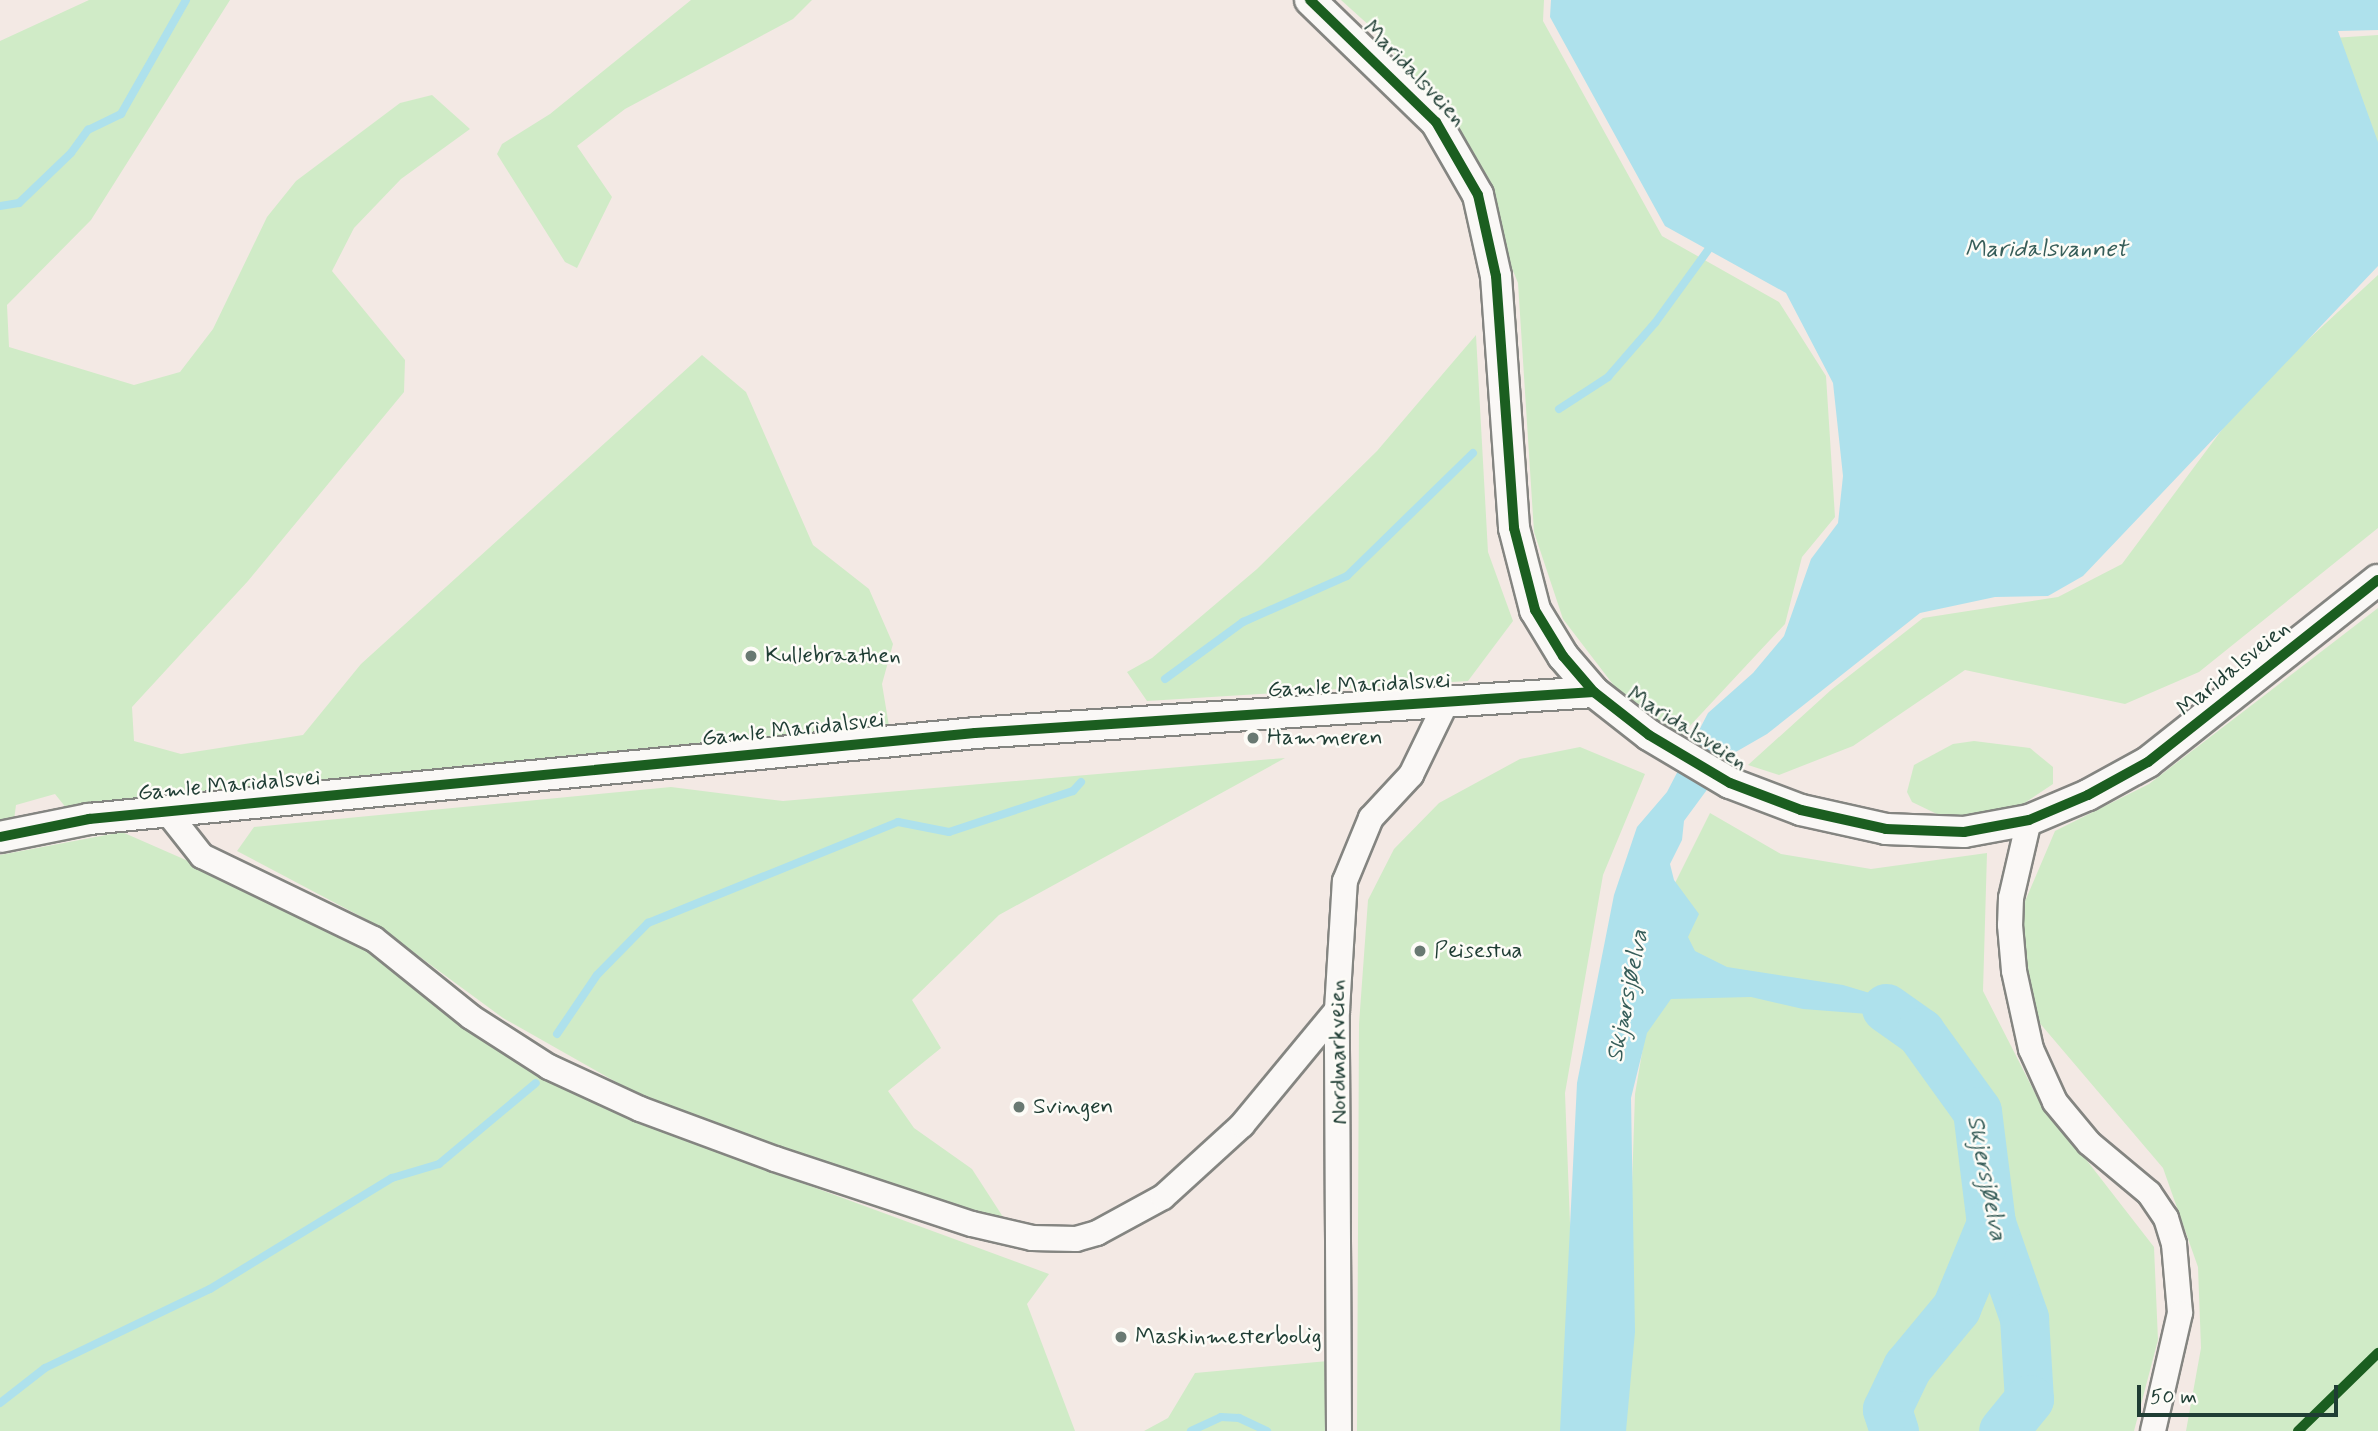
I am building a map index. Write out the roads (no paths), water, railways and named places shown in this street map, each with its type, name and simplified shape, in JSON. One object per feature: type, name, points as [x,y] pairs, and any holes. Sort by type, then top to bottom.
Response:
[{"type":"street","name":"Maridalsveien","points":[[1310,0],[1436,122],[1478,195],[1496,276],[1517,550],[1535,610],[1563,656],[1594,692],[1673,751],[1730,783],[1801,810],[1886,829],[1964,832],[2029,820],[2088,795],[2148,762],[2378,580]]},
{"type":"street","name":"Gamle Maridalsvei","points":[[0,837],[63,822],[1001,731],[1594,692]]},
{"type":"street","name":"Nordmarkveien","points":[[1339,1431],[1336,1010],[1345,881],[1371,818],[1411,775],[1446,703]]},
{"type":"street","name":"Gamle Maridalsvei","points":[[168,813],[202,856],[374,939],[482,1025],[549,1067],[640,1109],[775,1159],[972,1224],[1032,1238],[1076,1239],[1097,1233],[1163,1197],[1242,1125],[1336,1010]]},
{"type":"street","points":[[2029,820],[2011,898],[2010,925],[2014,971],[2031,1049],[2055,1102],[2089,1143],[2149,1192],[2166,1218],[2174,1244],[2180,1312],[2153,1431]]},
{"type":"water","name":"Maridalsvannet","points":[[1551,0],[2378,0],[2378,30],[2338,31],[2378,142],[2378,266],[2083,576],[2048,596],[1995,597],[1920,613],[1767,734],[1734,753],[1684,821],[1682,840],[1670,864],[1674,880],[1699,914],[1688,937],[1695,951],[1727,967],[1843,985],[1903,1003],[1946,1042],[1929,1058],[1881,1015],[1803,1009],[1751,997],[1671,999],[1647,1033],[1631,1098],[1635,1332],[1626,1431],[1560,1431],[1577,1083],[1614,895],[1637,827],[1667,792],[1708,713],[1753,673],[1784,636],[1811,559],[1838,523],[1843,476],[1833,383],[1786,293],[1665,226],[1550,17]]},
{"type":"waterway","points":[[0,206],[19,203],[71,153],[88,130],[121,114],[186,0]]},
{"type":"waterway","points":[[1559,409],[1608,377],[1655,323],[1708,250]]},
{"type":"waterway","points":[[1165,679],[1243,622],[1347,576],[1473,453]]},
{"type":"waterway","points":[[557,1034],[597,975],[648,923],[898,822],[949,832],[1073,791],[1081,782]]},
{"type":"waterway","name":"Skjersjøelva","points":[[1886,1008],[1920,1032],[1977,1111],[1991,1223],[2024,1318],[2029,1399],[2003,1431]]},
{"type":"waterway","points":[[0,1403],[45,1368],[210,1289],[392,1178],[439,1164],[536,1083]]},
{"type":"waterway","points":[[1894,1431],[1887,1409],[1907,1367],[1956,1308],[1991,1223]]},
{"type":"waterway","points":[[1191,1431],[1221,1417],[1239,1418],[1267,1431]]},
{"type":"place","name":"Kullebraathen","points":[[751,656]]},
{"type":"place","name":"Hammeren","points":[[1253,738]]},
{"type":"place","name":"Peisestua","points":[[1420,951]]},
{"type":"place","name":"Svingen","points":[[1019,1107]]},
{"type":"place","name":"Maskinmesterbolig","points":[[1121,1337]]},
{"type":"water label","name":"Skjærsjøelva","points":[[1628,996]]}]
